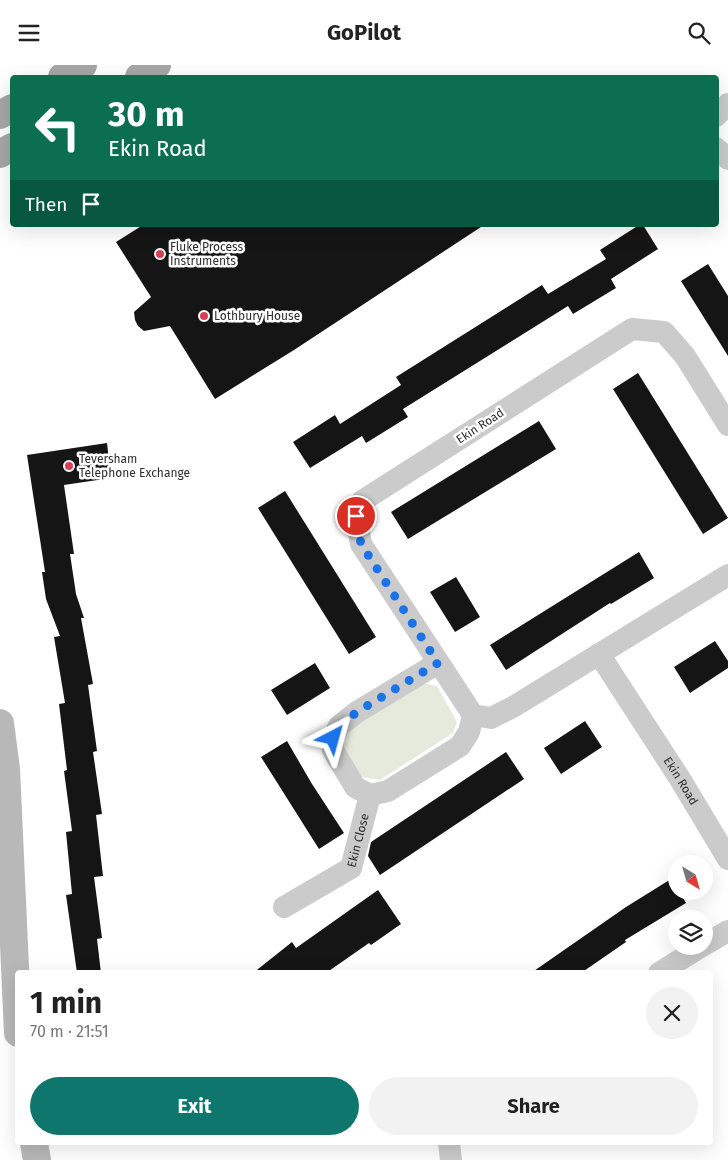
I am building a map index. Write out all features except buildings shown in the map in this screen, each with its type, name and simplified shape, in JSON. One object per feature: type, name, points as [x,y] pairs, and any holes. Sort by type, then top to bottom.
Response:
[{"type":"main road","points":[[66,75],[83,65]]},
{"type":"main road","points":[[142,75],[157,65]]},
{"type":"main road","points":[[0,723],[6,769],[15,970]]},
{"type":"main road","points":[[34,1145],[37,1160]]},
{"type":"street","name":"Ekin Road","points":[[473,715],[361,544],[356,516],[362,501],[632,329],[664,332],[685,356],[728,425]]},
{"type":"street","points":[[438,663],[357,712],[339,726],[333,738],[333,750],[355,787],[370,795],[388,791],[460,746],[469,732],[473,715],[491,718],[513,707],[728,575]]},
{"type":"street","name":"Ekin Road","points":[[599,654],[680,779],[728,859]]},
{"type":"street","name":"Ekin Close","points":[[284,907],[351,868],[370,795]]},
{"type":"street","points":[[713,940],[728,931]]},
{"type":"street","points":[[664,970],[688,955]]},
{"type":"street","points":[[449,1145],[451,1160]]},
{"type":"shaded area","points":[[418,682],[437,686],[457,722],[453,733],[380,780],[361,777],[341,747],[342,734]]},
{"type":"place","name":"Fluke Process Instruments","points":[[160,254]]},
{"type":"place","name":"Lothbury House","points":[[204,316]]},
{"type":"place","name":"Teversham Telephone Exchange","points":[[69,466]]},
{"type":"route","points":[[333,738],[339,726],[357,712],[438,663],[361,544],[356,516]]}]
